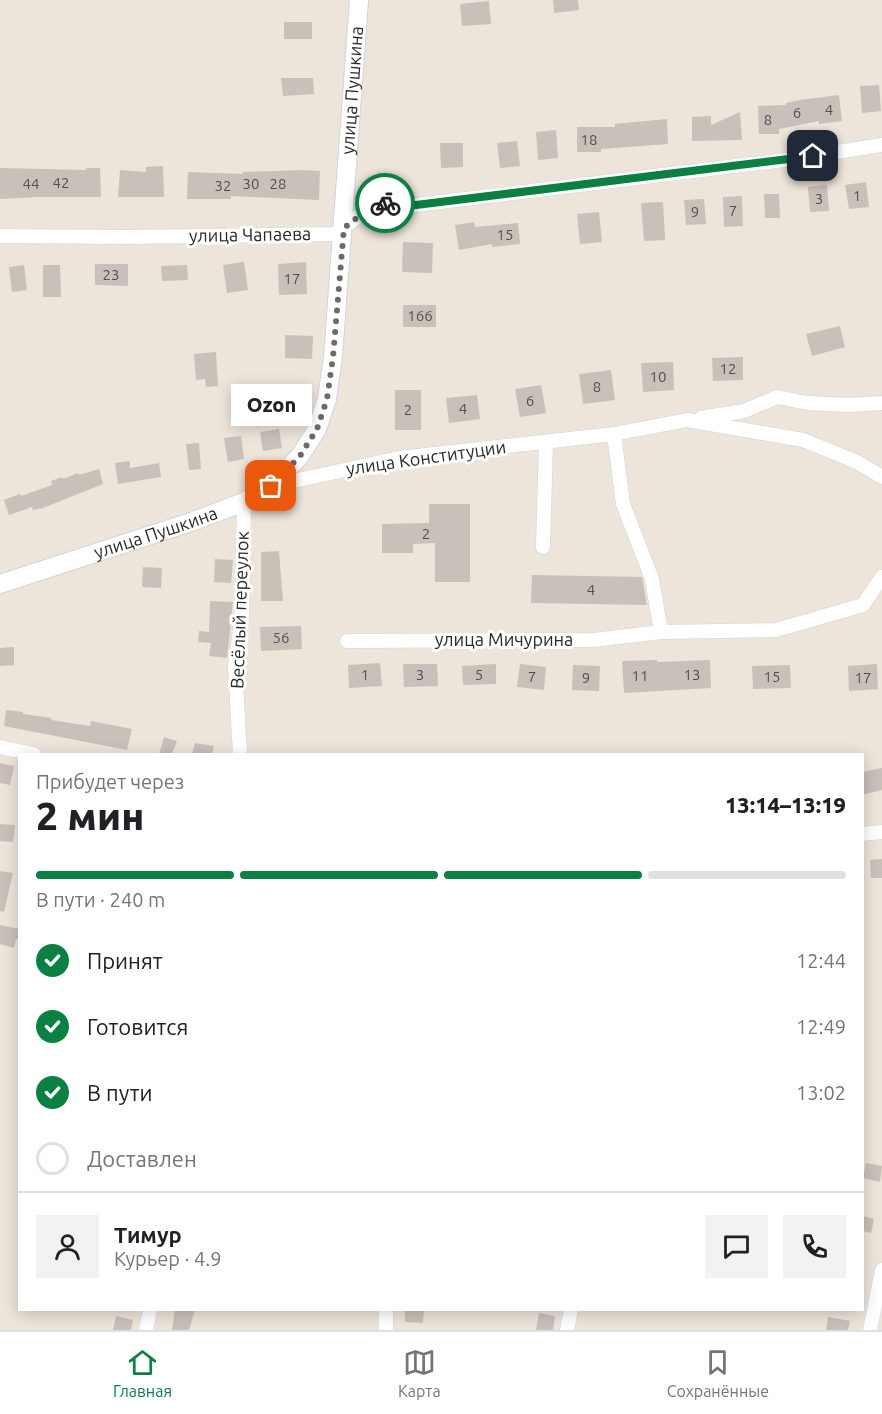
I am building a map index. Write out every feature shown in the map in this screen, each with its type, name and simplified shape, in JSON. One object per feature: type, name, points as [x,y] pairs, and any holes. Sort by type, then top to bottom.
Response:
[{"type":"main road","name":"улица Пушкина","points":[[0,584],[191,522],[244,502],[271,486],[300,456],[317,429],[327,399],[333,357],[359,0]]},
{"type":"street","name":"улица Чапаева","points":[[0,236],[335,234],[376,203],[416,205],[793,159],[882,145]]},
{"type":"street","points":[[687,420],[744,411],[777,397],[808,403],[848,405],[882,403]]},
{"type":"street","name":"улица Конституции","points":[[271,486],[399,458],[614,434],[687,420],[803,440],[857,462],[882,477]]},
{"type":"street","points":[[614,434],[623,504],[652,579],[661,632]]},
{"type":"street","points":[[543,547],[546,442]]},
{"type":"street","name":"Весёлый переулок","points":[[240,753],[235,666],[242,616],[244,502]]},
{"type":"street","name":"улица Мичурина","points":[[347,641],[594,640],[661,632],[776,630],[863,605],[882,577]]},
{"type":"street","points":[[0,747],[29,753]]},
{"type":"street","points":[[864,834],[882,832]]},
{"type":"street","points":[[870,1330],[882,1270]]},
{"type":"street","points":[[146,1330],[150,1311]]},
{"type":"street","points":[[386,1311],[386,1330]]},
{"type":"street","points":[[567,1330],[571,1311]]},
{"type":"building","points":[[553,0],[578,0],[579,10],[554,13]]},
{"type":"building","points":[[489,1],[491,24],[462,26],[460,4]]},
{"type":"building","points":[[284,22],[312,22],[312,39],[284,39]]},
{"type":"building","points":[[281,78],[313,78],[314,94],[283,96]]},
{"type":"building","points":[[879,85],[881,111],[862,113],[860,86]]},
{"type":"building","points":[[839,95],[842,121],[819,124],[819,121],[779,129],[779,134],[759,134],[758,106],[786,105],[786,103],[800,100]]},
{"type":"building","points":[[740,112],[742,140],[692,141],[692,117],[711,116],[711,125]]},
{"type":"building","points":[[667,119],[668,144],[601,149],[601,152],[577,152],[577,127],[615,127],[615,124]]},
{"type":"building","points":[[556,130],[558,158],[538,160],[536,132]]},
{"type":"building","points":[[517,141],[520,166],[500,168],[497,143]]},
{"type":"building","points":[[440,143],[463,143],[463,167],[441,168]]},
{"type":"building","points":[[163,166],[164,197],[118,197],[120,170],[146,172],[146,167]]},
{"type":"building","points":[[0,168],[86,170],[86,168],[100,168],[101,197],[0,199]]},
{"type":"building","points":[[320,171],[319,200],[231,196],[231,199],[187,199],[188,172],[243,174],[243,172]]},
{"type":"building","points":[[866,182],[869,207],[849,209],[845,185]]},
{"type":"building","points":[[827,185],[829,211],[810,212],[808,187]]},
{"type":"building","points":[[764,194],[779,194],[780,218],[765,218]]},
{"type":"building","points":[[742,196],[743,226],[724,227],[723,197]]},
{"type":"building","points":[[704,199],[706,224],[686,225],[684,200]]},
{"type":"building","points":[[663,202],[665,240],[644,241],[641,203]]},
{"type":"building","points":[[599,212],[602,242],[580,244],[577,214]]},
{"type":"building","points":[[474,222],[475,227],[518,223],[520,244],[492,247],[492,244],[459,250],[455,225]]},
{"type":"building","points":[[403,242],[433,243],[432,273],[402,272]]},
{"type":"building","points":[[244,262],[248,290],[227,293],[223,265]]},
{"type":"building","points":[[306,262],[307,294],[279,295],[278,264]]},
{"type":"building","points":[[95,264],[128,264],[128,286],[95,285]]},
{"type":"building","points":[[24,265],[27,290],[12,292],[9,267]]},
{"type":"building","points":[[43,265],[60,265],[61,297],[43,297]]},
{"type":"building","points":[[187,265],[188,280],[162,281],[161,266]]},
{"type":"building","points":[[403,305],[436,305],[436,327],[403,327]]},
{"type":"building","points":[[840,326],[845,347],[812,356],[806,334]]},
{"type":"building","points":[[285,335],[313,336],[312,359],[285,358]]},
{"type":"building","points":[[216,352],[218,386],[206,387],[205,379],[196,380],[194,354]]},
{"type":"building","points":[[743,357],[743,380],[713,381],[712,358]]},
{"type":"building","points":[[673,362],[674,390],[643,392],[641,363]]},
{"type":"building","points":[[611,370],[615,400],[583,404],[579,374]]},
{"type":"building","points":[[541,385],[546,413],[520,417],[515,389]]},
{"type":"building","points":[[395,390],[421,390],[421,430],[395,430]]},
{"type":"building","points":[[477,395],[480,419],[449,423],[446,398]]},
{"type":"building","points":[[279,429],[282,448],[263,451],[260,432]]},
{"type":"building","points":[[241,436],[244,459],[228,462],[224,438]]},
{"type":"building","points":[[199,443],[201,469],[189,470],[186,444]]},
{"type":"building","points":[[130,461],[130,468],[159,463],[161,477],[118,484],[115,463]]},
{"type":"building","points":[[99,469],[103,484],[43,508],[33,510],[32,507],[9,515],[4,500],[52,485],[51,481],[62,477],[63,479]]},
{"type":"building","points":[[429,504],[470,504],[470,582],[435,582],[435,543],[413,544],[413,553],[382,553],[382,524],[429,523]]},
{"type":"building","points":[[279,551],[283,601],[261,601],[261,552]]},
{"type":"building","points":[[215,559],[233,560],[231,583],[214,582]]},
{"type":"building","points":[[143,567],[162,568],[161,588],[142,587]]},
{"type":"building","points":[[532,575],[642,577],[647,605],[531,603]]},
{"type":"building","points":[[210,601],[233,602],[227,658],[209,656],[211,643],[198,642],[199,631],[209,632]]},
{"type":"building","points":[[301,626],[302,649],[261,651],[260,627]]},
{"type":"building","points":[[14,647],[14,665],[0,666],[0,648]]},
{"type":"building","points":[[657,660],[657,662],[710,660],[711,688],[624,693],[622,661]]},
{"type":"building","points":[[380,663],[382,686],[349,688],[348,665]]},
{"type":"building","points":[[403,664],[437,664],[438,686],[404,687]]},
{"type":"building","points":[[496,664],[496,684],[463,685],[462,666]]},
{"type":"building","points":[[520,664],[546,667],[544,690],[517,687]]},
{"type":"building","points":[[877,664],[878,689],[849,691],[848,666]]},
{"type":"building","points":[[573,665],[600,666],[599,691],[572,690]]},
{"type":"building","points":[[790,665],[791,688],[753,689],[752,666]]},
{"type":"building","points":[[6,710],[90,726],[91,721],[132,729],[127,750],[4,726]]},
{"type":"building","points":[[164,737],[177,741],[172,753],[159,753]]},
{"type":"building","points":[[195,743],[214,746],[212,753],[192,753]]},
{"type":"building","points":[[0,763],[14,766],[10,785],[0,783]]},
{"type":"building","points":[[882,768],[882,790],[864,794],[864,772]]},
{"type":"building","points":[[0,824],[15,825],[13,842],[0,841]]},
{"type":"building","points":[[882,859],[882,878],[871,878],[870,860]]},
{"type":"building","points":[[0,871],[13,873],[4,912],[0,911]]},
{"type":"building","points":[[0,925],[18,929],[18,940],[16,939],[14,948],[0,944]]},
{"type":"building","points":[[866,1163],[882,1166],[880,1182],[864,1178]]},
{"type":"building","points":[[864,1216],[874,1219],[871,1233],[864,1231]]},
{"type":"building","points":[[175,1311],[195,1311],[189,1330],[172,1330]]},
{"type":"building","points":[[405,1311],[424,1311],[423,1323],[405,1322]]},
{"type":"building","points":[[539,1313],[555,1316],[553,1330],[536,1330]]},
{"type":"building","points":[[116,1316],[133,1320],[131,1330],[113,1330]]},
{"type":"building","points":[[828,1317],[850,1321],[848,1330],[826,1330]]},
{"type":"way so far","points":[[271,486],[300,456],[317,429],[327,399],[333,357],[344,228],[376,203],[385,203]]},
{"type":"place","name":"Ozon","points":[[271,486]]},
{"type":"route","points":[[385,203],[416,205],[813,156]]}]
